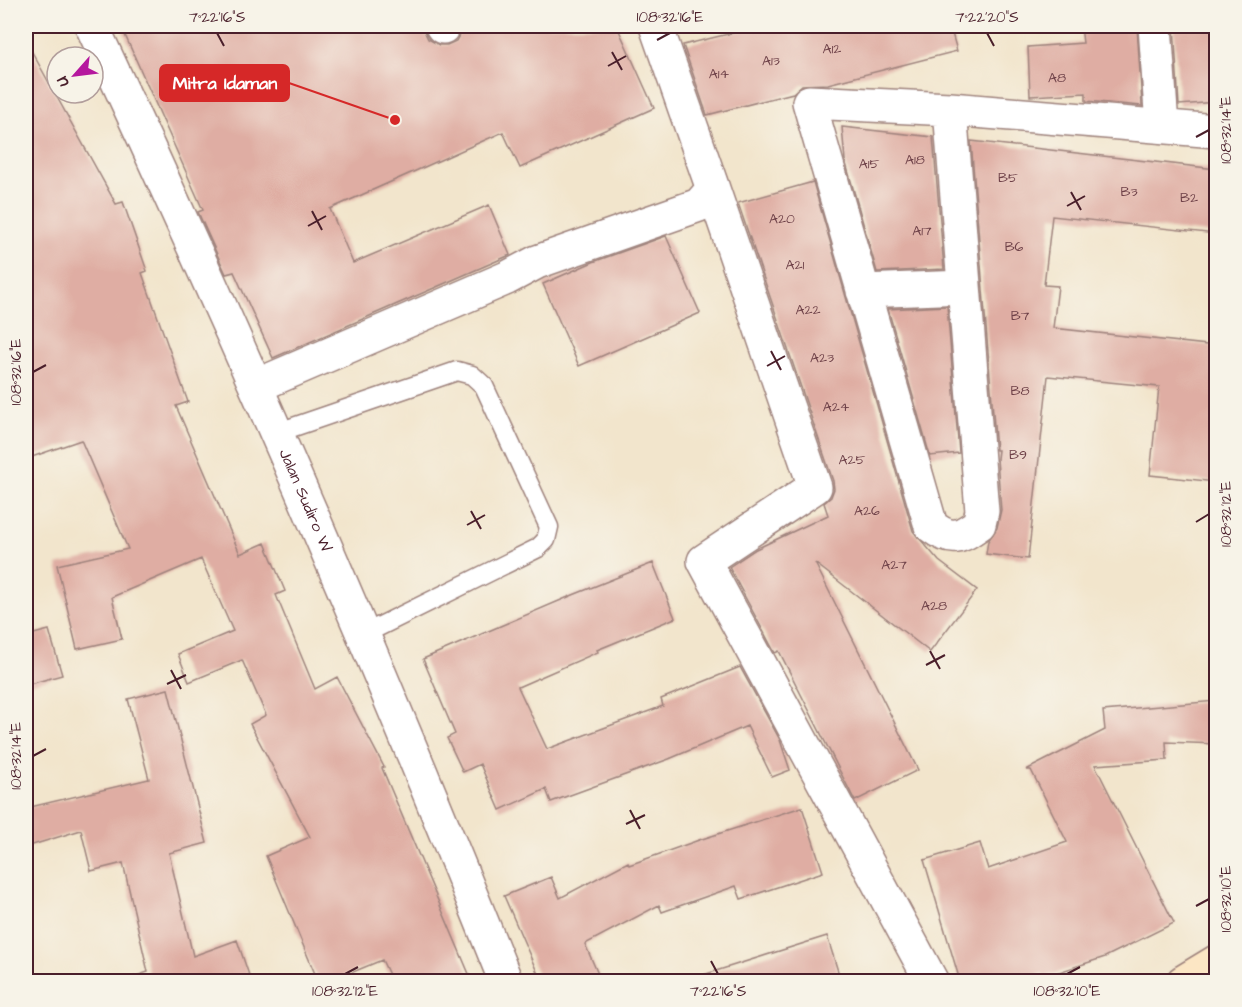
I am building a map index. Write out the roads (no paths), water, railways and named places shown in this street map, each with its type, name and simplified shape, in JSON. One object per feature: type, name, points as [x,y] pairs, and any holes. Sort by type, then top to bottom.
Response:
[{"type":"main road","points":[[1183,981],[1216,962]]},
{"type":"street","name":"Jalan Sudiro W","points":[[92,26],[256,386],[425,779],[506,981]]},
{"type":"street","points":[[656,26],[815,488],[704,561],[932,981]]},
{"type":"street","points":[[1155,26],[1162,126]]},
{"type":"street","points":[[950,109],[982,511],[979,524],[955,537],[944,536],[931,526],[809,102],[950,109],[1216,131]]},
{"type":"street","points":[[256,386],[507,279],[537,262],[699,205],[713,189]]},
{"type":"street","points":[[863,291],[964,287]]},
{"type":"lane","points":[[276,433],[457,371],[472,375],[484,386],[549,527],[546,540],[538,548],[362,635]]},
{"type":"place","name":"Mitra Idaman","points":[[395,120]]}]
